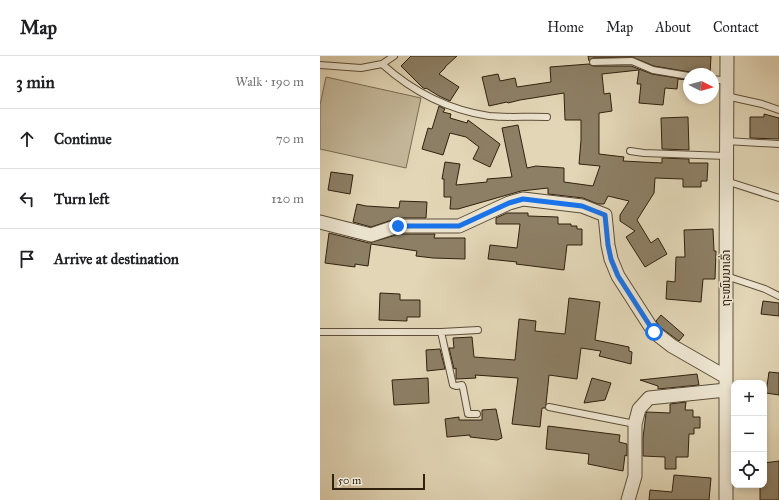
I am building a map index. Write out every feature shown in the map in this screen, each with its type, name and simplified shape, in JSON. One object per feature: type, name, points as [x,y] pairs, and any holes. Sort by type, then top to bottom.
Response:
[{"type":"street","name":"ຖະໜົນນາເລົ່າ","points":[[726,500],[727,56]]},
{"type":"street","points":[[320,222],[371,235],[398,226],[459,226],[509,203],[523,199],[582,206],[605,215],[608,245],[611,259],[618,276],[654,332],[726,383]]},
{"type":"street","points":[[628,500],[635,476],[635,424],[639,409],[649,398],[726,383]]},
{"type":"lane","points":[[320,65],[362,68],[382,64],[394,56]]},
{"type":"lane","points":[[593,62],[632,61],[652,70],[683,75]]},
{"type":"lane","points":[[382,64],[395,76],[423,94],[459,110],[490,116],[547,117]]},
{"type":"lane","points":[[719,80],[727,81]]},
{"type":"lane","points":[[726,96],[762,104],[779,110]]},
{"type":"lane","points":[[726,141],[779,144]]},
{"type":"lane","points":[[630,151],[644,153],[726,156]]},
{"type":"lane","points":[[726,181],[779,198]]},
{"type":"lane","points":[[726,276],[765,289],[779,296]]},
{"type":"lane","points":[[320,332],[441,332],[478,330]]},
{"type":"lane","points":[[441,332],[453,385],[462,385],[468,414],[477,414]]},
{"type":"lane","points":[[549,407],[635,424]]},
{"type":"shaded area","points":[[326,77],[421,98],[406,168],[320,149],[320,105]]},
{"type":"building","points":[[411,56],[457,56],[439,74],[459,87],[450,101],[422,87],[401,66]]},
{"type":"building","points":[[588,56],[711,56],[710,68],[683,68],[683,71],[654,66],[632,57],[593,58],[589,61]]},
{"type":"building","points":[[589,64],[593,66],[631,66],[652,74],[683,79],[678,79],[677,89],[665,88],[663,105],[639,103],[641,84],[637,84],[639,70],[602,74],[604,94],[610,93],[612,111],[599,113],[599,154],[624,157],[623,161],[662,163],[662,158],[689,159],[689,163],[708,163],[707,181],[701,181],[701,187],[683,187],[683,179],[655,178],[654,193],[637,220],[651,243],[658,238],[667,254],[645,267],[626,237],[635,231],[620,221],[620,215],[629,201],[608,196],[604,204],[598,204],[583,198],[548,194],[548,188],[521,191],[458,209],[450,209],[451,197],[444,197],[444,179],[442,179],[445,162],[460,164],[456,185],[487,182],[487,179],[512,177],[502,128],[518,125],[527,168],[536,166],[564,168],[564,182],[593,186],[600,166],[579,164],[581,120],[565,120],[564,93],[489,106],[482,77],[498,74],[500,81],[515,78],[517,87],[551,82],[550,67]]},
{"type":"building","points":[[439,106],[445,109],[443,112],[451,114],[450,118],[467,123],[468,120],[500,144],[490,167],[473,159],[479,147],[466,137],[450,133],[443,155],[422,149],[428,128],[432,129]]},
{"type":"building","points":[[764,114],[779,118],[779,139],[750,138],[750,117],[764,117]]},
{"type":"building","points":[[688,117],[689,150],[662,149],[661,118]]},
{"type":"building","points":[[331,172],[353,175],[350,194],[328,190]]},
{"type":"building","points":[[400,201],[427,202],[426,218],[398,218],[371,227],[353,222],[357,204],[399,208]]},
{"type":"building","points":[[507,213],[528,213],[528,216],[558,217],[558,224],[571,224],[571,226],[577,226],[577,229],[582,229],[582,245],[567,245],[564,270],[488,259],[490,245],[517,248],[520,224],[496,224],[496,218]]},
{"type":"building","points":[[713,229],[714,251],[716,251],[715,279],[703,279],[701,302],[666,299],[667,281],[675,282],[676,257],[685,257],[684,230]]},
{"type":"building","points":[[329,233],[369,243],[399,234],[435,234],[434,238],[465,238],[465,259],[416,256],[417,251],[371,244],[368,266],[355,264],[355,267],[325,263]]},
{"type":"building","points":[[380,293],[400,294],[400,300],[420,300],[420,317],[407,317],[407,321],[379,320]]},
{"type":"building","points":[[569,298],[600,302],[595,340],[629,347],[629,351],[632,352],[631,364],[599,356],[601,351],[581,348],[577,379],[549,375],[546,404],[545,408],[542,408],[540,427],[512,424],[518,378],[475,375],[476,378],[456,379],[456,368],[454,369],[449,348],[454,348],[453,338],[472,337],[474,357],[515,360],[519,319],[536,321],[535,331],[565,334]]},
{"type":"building","points":[[763,301],[779,303],[779,316],[761,314]]},
{"type":"building","points":[[661,315],[684,335],[679,341],[660,327],[656,321]]},
{"type":"building","points":[[440,349],[445,369],[427,371],[426,350]]},
{"type":"building","points":[[769,372],[779,373],[779,395],[767,393]]},
{"type":"building","points":[[697,374],[699,385],[658,389],[658,386],[640,380]]},
{"type":"building","points":[[428,378],[429,403],[394,405],[392,380]]},
{"type":"building","points":[[592,378],[611,383],[605,400],[584,403]]},
{"type":"building","points":[[686,402],[685,410],[693,410],[693,417],[700,417],[700,428],[694,428],[694,434],[689,434],[688,457],[676,457],[676,469],[665,469],[665,457],[643,456],[643,438],[646,413],[670,413],[670,404]]},
{"type":"building","points":[[496,409],[502,438],[497,440],[470,437],[470,435],[447,437],[445,419],[459,417],[459,420],[482,420],[482,410]]},
{"type":"building","points":[[548,426],[620,435],[619,442],[627,444],[627,456],[625,455],[623,471],[588,464],[589,454],[546,449]]},
{"type":"building","points":[[779,461],[779,500],[760,500],[760,488],[767,488],[767,463]]},
{"type":"building","points":[[674,475],[711,478],[709,500],[649,500],[650,490],[672,492]]},
{"type":"route","points":[[398,226],[459,226],[509,203],[523,199],[582,206],[605,215],[608,245],[611,259],[618,276],[654,332]]}]
